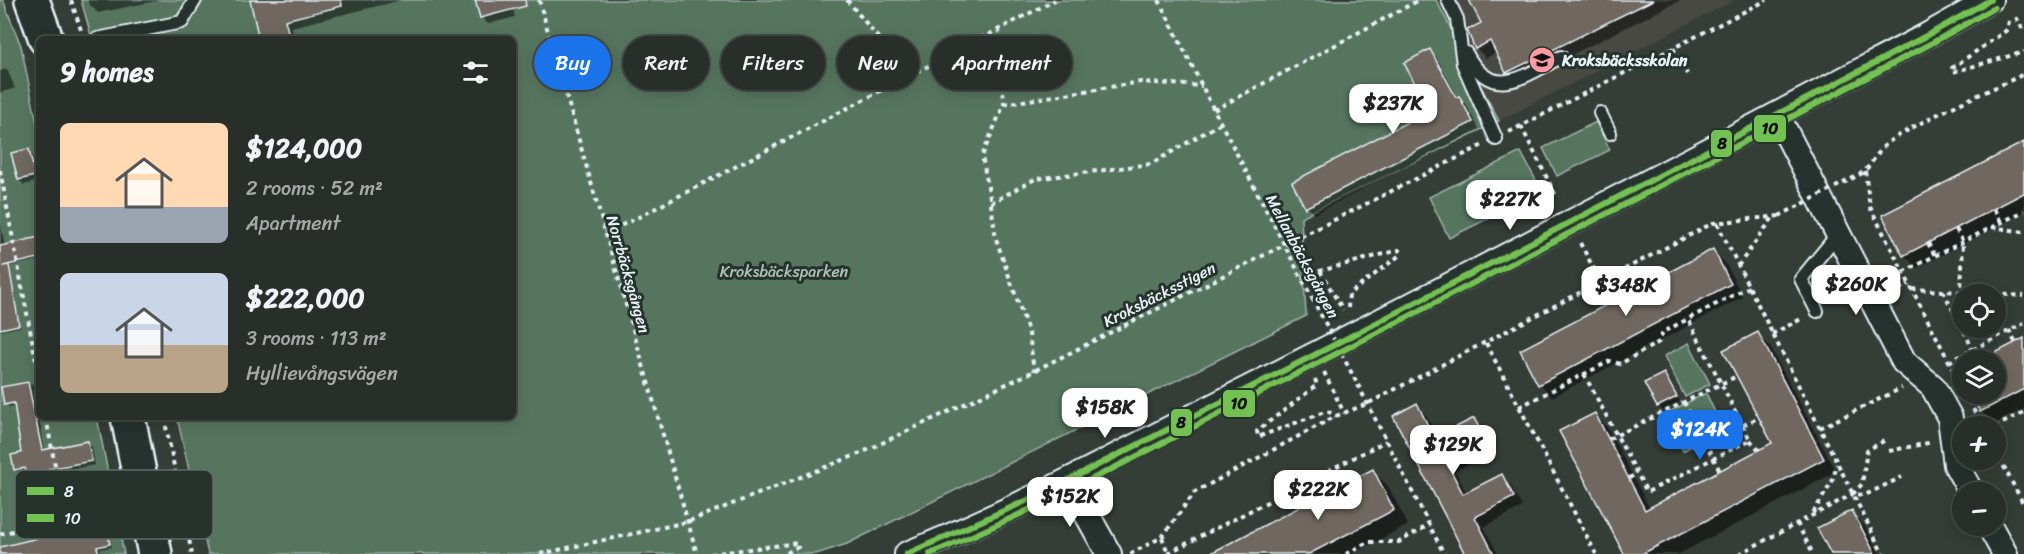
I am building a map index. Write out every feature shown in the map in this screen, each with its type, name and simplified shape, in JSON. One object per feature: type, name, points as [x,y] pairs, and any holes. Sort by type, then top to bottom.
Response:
[{"type":"street","points":[[32,0],[45,36]]},
{"type":"street","points":[[907,554],[1069,482],[1777,115],[1990,0]]},
{"type":"street","points":[[1777,115],[1904,362],[1934,387],[1950,418],[1956,465],[1965,482]]},
{"type":"street","points":[[129,420],[138,470]]},
{"type":"street","points":[[1069,482],[1109,554]]},
{"type":"street","points":[[1995,536],[2005,554]]},
{"type":"street","points":[[152,539],[155,554]]},
{"type":"lane","points":[[113,36],[182,22],[195,0]]},
{"type":"lane","points":[[1448,0],[1457,19],[1463,64],[1496,139]]},
{"type":"lane","points":[[1460,41],[1473,67],[1496,82],[1508,83],[1561,57]]},
{"type":"lane","points":[[1600,113],[1610,133]]},
{"type":"lane","points":[[1817,311],[1801,279],[1838,234]]},
{"type":"path","points":[[71,0],[83,36]]},
{"type":"path","name":"Norrbäcksgången","points":[[540,0],[697,554]]},
{"type":"path","points":[[847,0],[877,36]]},
{"type":"path","points":[[919,70],[1055,0]]},
{"type":"path","name":"Mellanbäcksgången","points":[[1159,0],[1444,554]]},
{"type":"path","points":[[1214,110],[1419,0]]},
{"type":"path","points":[[1752,0],[1755,6]]},
{"type":"path","name":"Kroksbäcksstigen","points":[[540,554],[687,522],[861,453],[1034,371],[1767,0]]},
{"type":"path","points":[[2016,17],[2024,32]]},
{"type":"path","points":[[2009,21],[2007,30],[1952,68],[1953,72],[2024,52]]},
{"type":"path","points":[[999,29],[1005,104],[982,156],[996,239],[1029,334],[1034,371]]},
{"type":"path","points":[[1673,48],[1686,74]]},
{"type":"path","points":[[1130,554],[1162,537],[1195,492],[1336,416],[1367,404],[1713,224],[1777,216],[1859,175],[1888,143],[2024,74]]},
{"type":"path","points":[[1005,104],[1141,82],[1202,86]]},
{"type":"path","points":[[605,233],[881,90]]},
{"type":"path","points":[[991,203],[1035,179],[1151,164],[1221,123]]},
{"type":"path","points":[[1521,126],[1557,198]]},
{"type":"path","points":[[0,170],[36,361]]},
{"type":"path","points":[[1865,171],[1870,207],[1952,368]]},
{"type":"path","points":[[1994,209],[2001,222]]},
{"type":"path","points":[[1903,272],[2024,211]]},
{"type":"path","points":[[1738,266],[1777,216]]},
{"type":"path","points":[[1717,223],[1883,554]]},
{"type":"path","points":[[1992,227],[2024,232]]},
{"type":"path","points":[[1956,229],[1963,242],[1961,284]]},
{"type":"path","points":[[1580,243],[1601,282]]},
{"type":"path","points":[[1928,243],[1935,256]]},
{"type":"path","points":[[1303,280],[1320,271],[1399,250],[1400,255],[1349,294],[1345,309],[1320,271]]},
{"type":"path","points":[[1886,296],[1909,284]]},
{"type":"path","points":[[1519,406],[1610,361],[1620,363],[1659,342],[1663,332],[1749,287]]},
{"type":"path","points":[[1912,289],[1952,292]]},
{"type":"path","points":[[1943,291],[1968,339],[1971,350]]},
{"type":"path","points":[[2006,295],[2024,296]]},
{"type":"path","points":[[1688,319],[1750,440],[1760,450]]},
{"type":"path","points":[[1772,334],[1796,322]]},
{"type":"path","points":[[1973,350],[2024,322]]},
{"type":"path","points":[[2009,330],[2015,342]]},
{"type":"path","points":[[1486,343],[1596,554]]},
{"type":"path","points":[[1321,366],[1344,413]]},
{"type":"path","points":[[1312,370],[1317,385],[1257,431],[1258,437],[1327,411],[1336,416]]},
{"type":"path","points":[[1584,374],[1647,492],[1750,440]]},
{"type":"path","points":[[1609,439],[1737,376]]},
{"type":"path","points":[[1820,428],[1902,388]]},
{"type":"path","points":[[1684,402],[1720,471]]},
{"type":"path","points":[[2006,421],[2024,412]]},
{"type":"path","points":[[1743,425],[1758,418]]},
{"type":"path","points":[[47,420],[56,470]]},
{"type":"path","points":[[165,420],[175,470]]},
{"type":"path","points":[[1162,537],[1168,554],[1386,441]]},
{"type":"path","points":[[1739,554],[1853,494],[1862,484],[1867,450],[1884,441]]},
{"type":"path","points":[[1889,451],[1934,442]]},
{"type":"path","points":[[1812,515],[1832,482],[1837,463]]},
{"type":"path","points":[[2005,470],[2024,506]]},
{"type":"path","points":[[1629,478],[1637,474]]},
{"type":"path","points":[[1853,494],[1865,495],[1902,477]]},
{"type":"path","points":[[1797,523],[1813,554]]},
{"type":"path","points":[[1346,554],[1368,542],[1399,542],[1429,525]]},
{"type":"path","points":[[0,534],[15,531]]},
{"type":"path","points":[[189,539],[192,554]]},
{"type":"path","points":[[711,554],[797,543],[798,547],[785,554]]},
{"type":"shaded area","name":"Kroksbäcksskolan","points":[[1436,0],[1735,0],[1499,121]]},
{"type":"green space","points":[[0,0],[3,0],[21,46],[36,118],[36,420],[98,420],[107,470],[15,470],[15,539],[121,539],[124,554],[0,554]]},
{"type":"green space","name":"Kroksbäcksparken","points":[[81,0],[1436,0],[1499,121],[1301,217],[1306,316],[847,544],[816,554],[208,554],[205,539],[213,539],[213,470],[189,470],[178,420],[516,420],[516,36],[91,36]]},
{"type":"green space","points":[[1596,122],[1610,150],[1557,176],[1543,148]]},
{"type":"green space","points":[[1521,152],[1542,192],[1449,238],[1429,197]]},
{"type":"green space","points":[[1689,343],[1710,384],[1685,397],[1664,356]]},
{"type":"green space","points":[[1706,393],[1724,432],[1683,451],[1665,414]]},
{"type":"building","points":[[250,0],[341,0],[342,6],[285,20],[289,36],[258,36]]},
{"type":"building","points":[[475,0],[525,0],[526,6],[480,18]]},
{"type":"building","points":[[1469,0],[1653,0],[1506,73],[1490,41],[1475,49],[1467,30],[1481,23]]},
{"type":"building","points":[[1430,49],[1456,97],[1459,96],[1473,122],[1305,208],[1292,182],[1429,111],[1404,63]]},
{"type":"building","points":[[2024,142],[2024,193],[1903,256],[1882,215]]},
{"type":"building","points":[[29,149],[35,176],[18,180],[11,153]]},
{"type":"building","points":[[36,238],[36,259],[3,266],[9,265],[19,325],[0,329],[0,246]]},
{"type":"building","points":[[1713,249],[1731,284],[1538,385],[1520,350]]},
{"type":"building","points":[[1758,332],[1824,459],[1642,554],[1624,554],[1559,431],[1595,413],[1645,510],[1772,443],[1723,350]]},
{"type":"building","points":[[2024,338],[2024,389],[2006,398],[2006,350],[2001,350]]},
{"type":"building","points":[[1664,373],[1677,397],[1657,407],[1644,383]]},
{"type":"building","points":[[28,382],[42,450],[88,441],[92,461],[48,470],[25,470],[25,468],[14,470],[11,455],[21,453],[14,403],[4,405],[1,387]]},
{"type":"building","points":[[1417,403],[1434,438],[1474,418],[1486,441],[1446,461],[1463,494],[1502,474],[1514,497],[1475,517],[1494,554],[1465,554],[1393,416]]},
{"type":"building","points":[[1976,404],[1995,404],[1980,412]]},
{"type":"building","points":[[1373,469],[1394,510],[1309,554],[1209,554]]},
{"type":"building","points":[[1852,510],[1875,554],[1831,554],[1817,528]]},
{"type":"building","points":[[34,539],[109,539],[110,544],[97,547],[99,554],[0,554],[0,547]]},
{"type":"transit line","name":"8","points":[[907,554],[1037,496],[1334,345],[1759,124],[1990,0]]},
{"type":"transit line","name":"10","points":[[930,554],[1018,515],[1147,451],[1686,172],[1994,8]]},
{"type":"place","name":"Kroksbäcksskolan","points":[[1542,60]]}]
